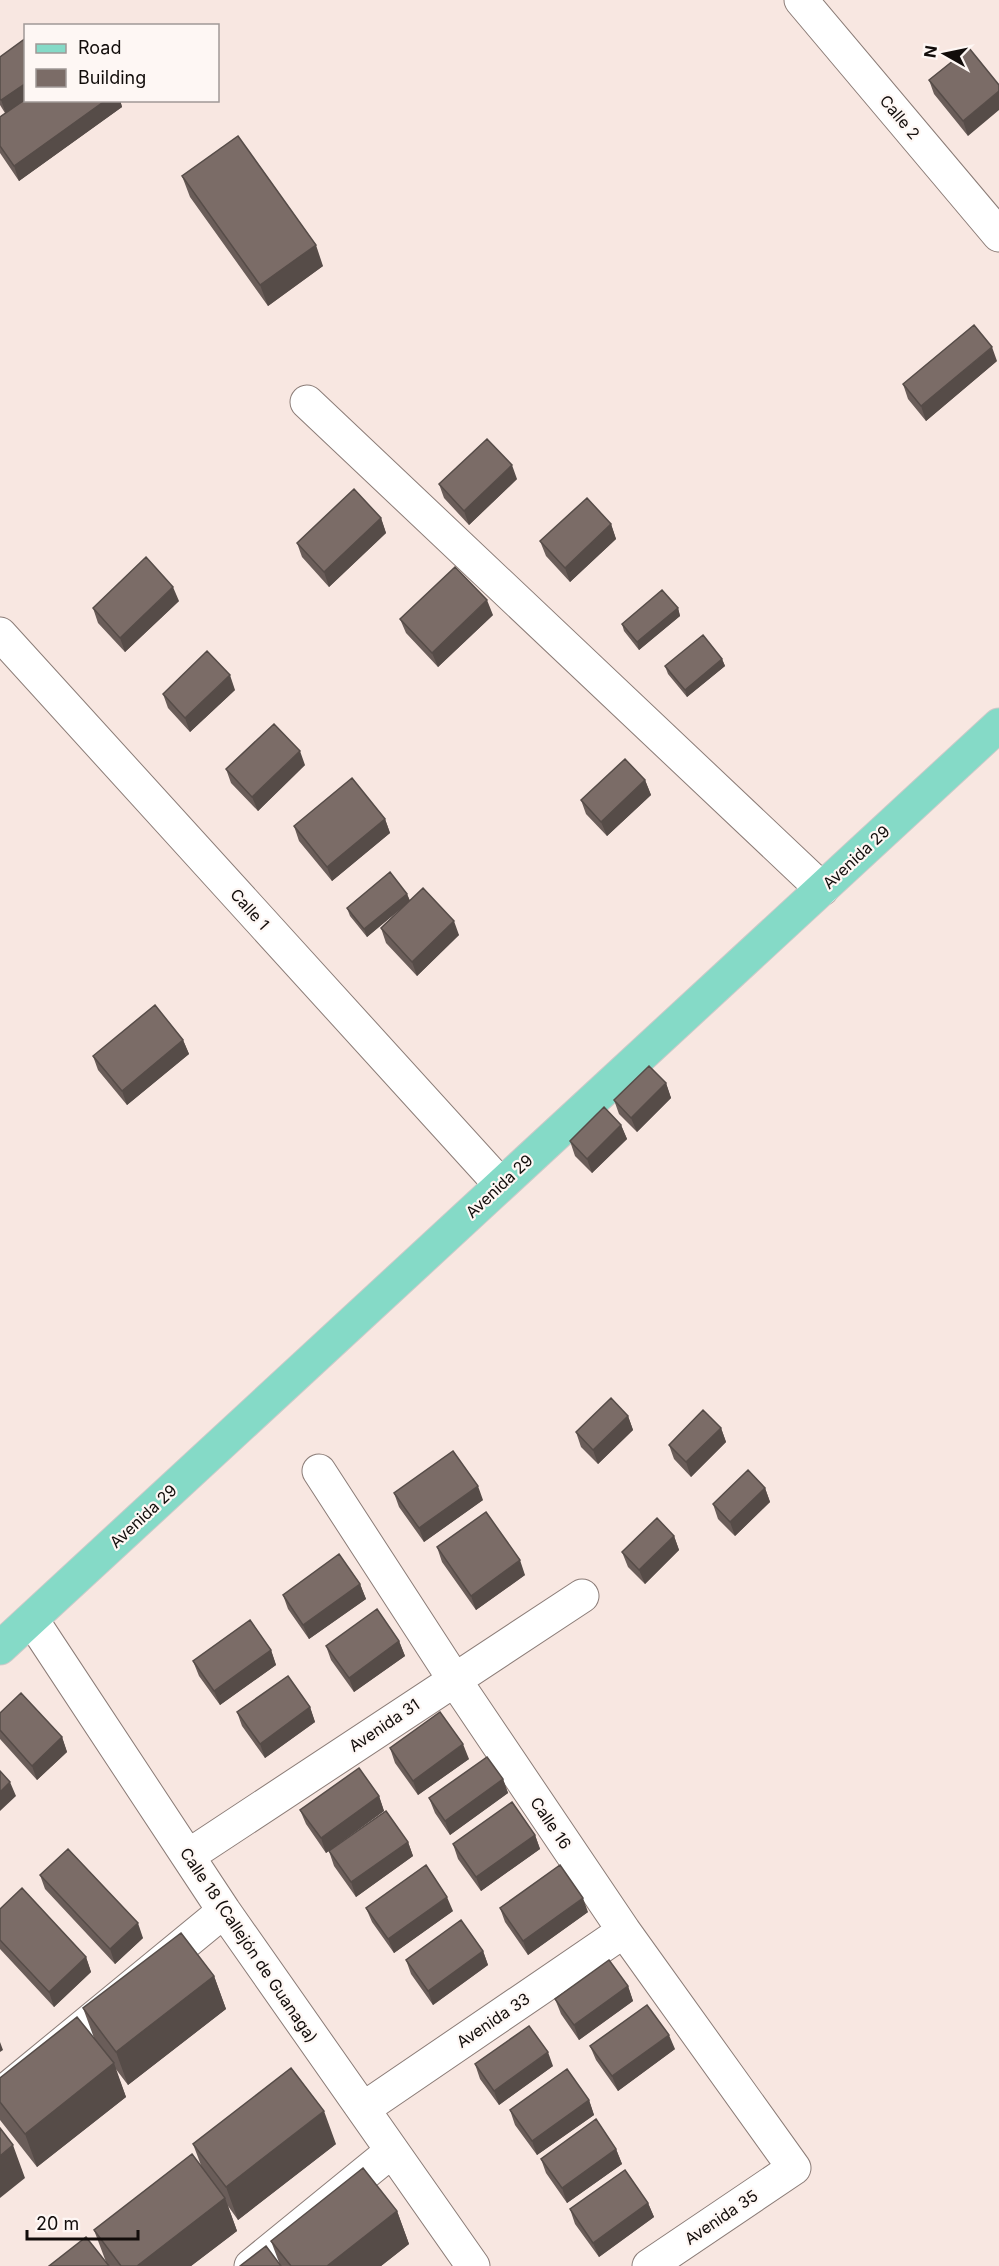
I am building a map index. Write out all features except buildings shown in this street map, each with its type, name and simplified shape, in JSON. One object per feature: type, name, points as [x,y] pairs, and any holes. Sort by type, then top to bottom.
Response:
[{"type":"main road","name":"Avenida 29","points":[[0,1648],[999,725]]},
{"type":"street","name":"Calle 2","points":[[801,0],[999,235]]},
{"type":"street","points":[[307,402],[822,889]]},
{"type":"street","name":"Calle 1","points":[[0,634],[500,1184]]},
{"type":"street","name":"Calle 16","points":[[319,1471],[454,1679],[624,1931],[794,2168]]},
{"type":"street","name":"Avenida 31","points":[[188,1856],[582,1596]]},
{"type":"street","name":"Calle 18 (Callejón de Guanaga)","points":[[32,1620],[224,1911],[473,2266]]},
{"type":"street","points":[[0,2095],[224,1911]]},
{"type":"street","name":"Avenida 33","points":[[363,2109],[624,1931]]},
{"type":"street","points":[[251,2266],[392,2151]]},
{"type":"street","name":"Avenida 35","points":[[649,2266],[794,2168]]}]
